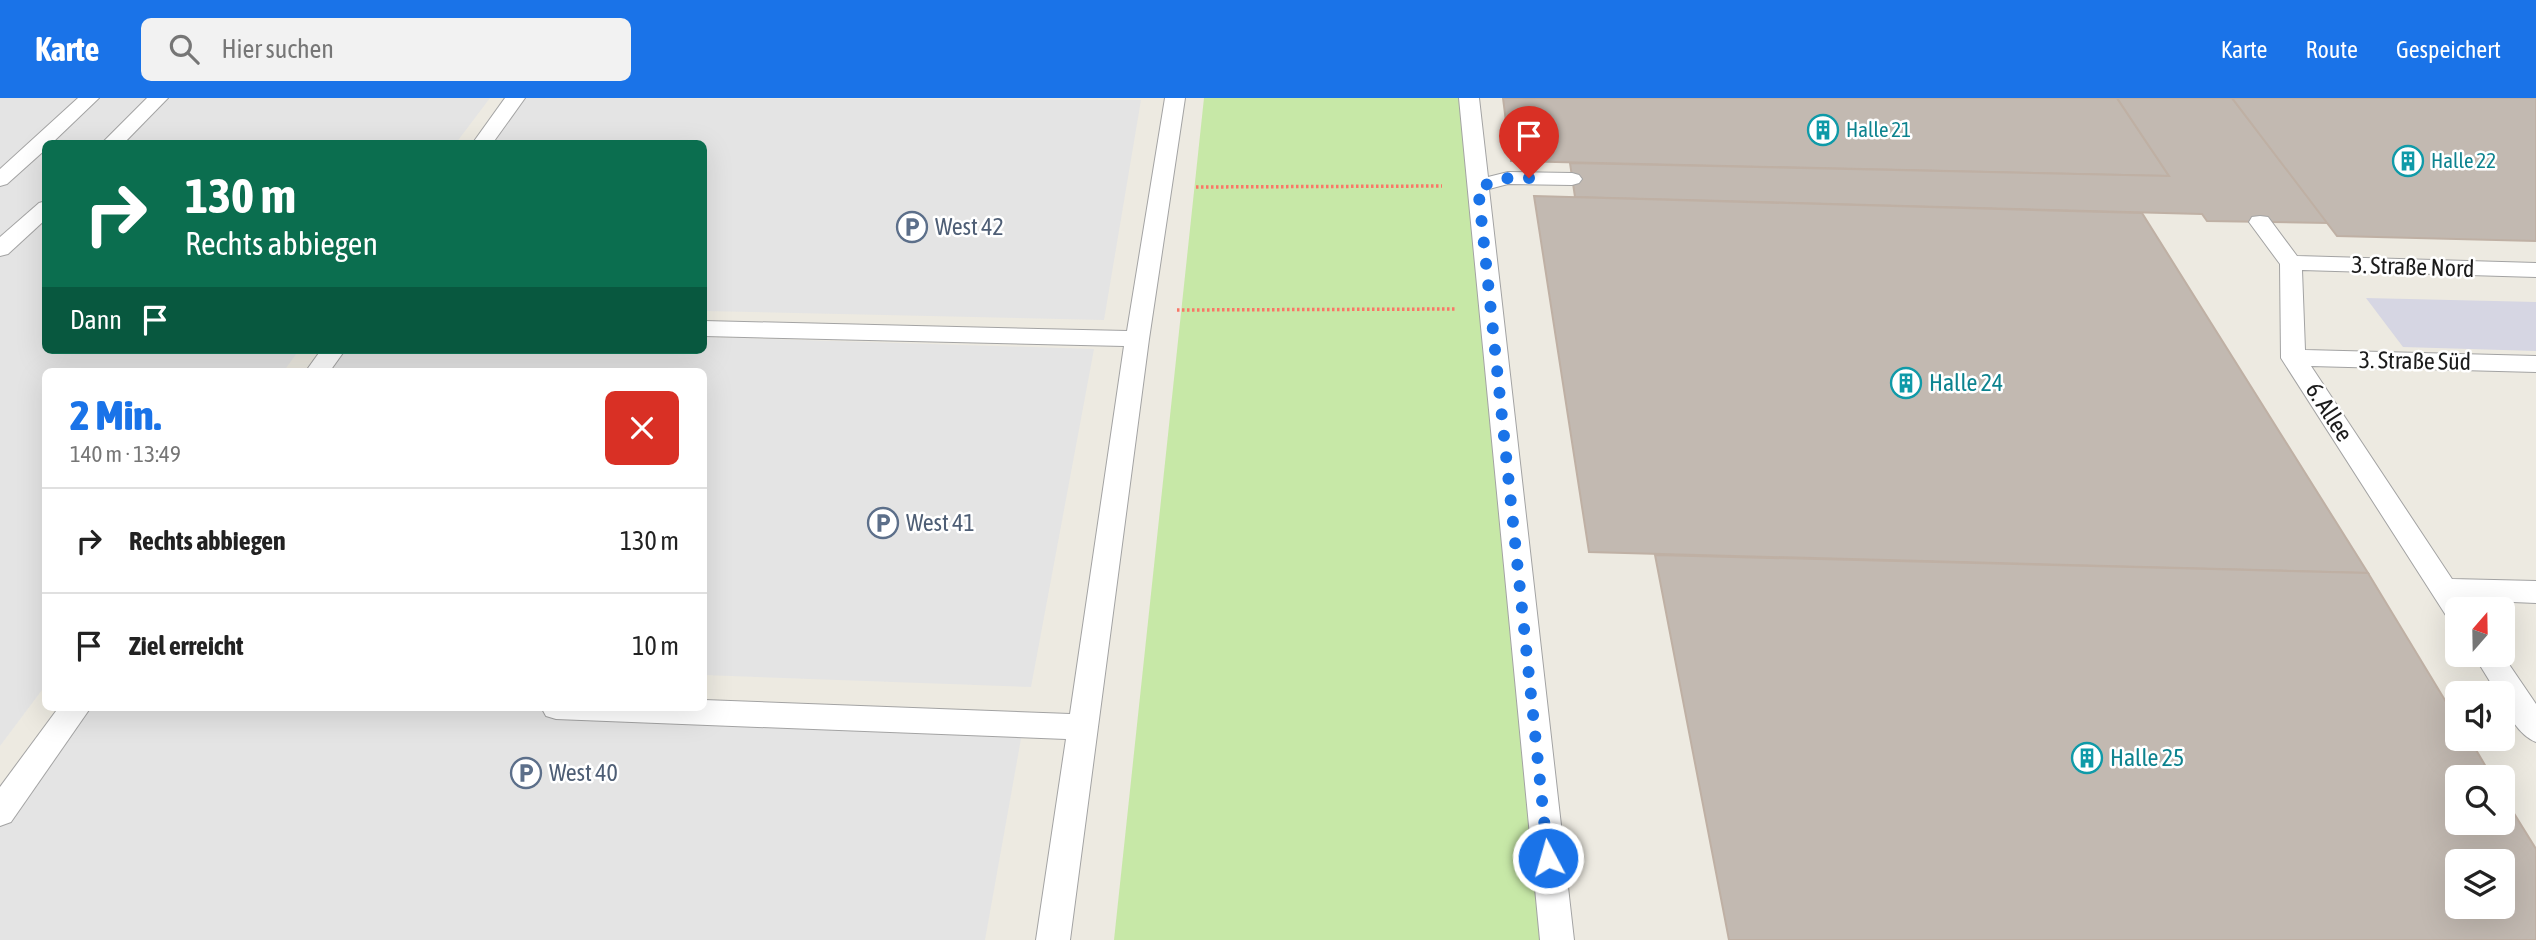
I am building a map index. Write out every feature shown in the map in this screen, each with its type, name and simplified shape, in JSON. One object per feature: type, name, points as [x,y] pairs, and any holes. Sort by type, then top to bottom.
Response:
[{"type":"lane","points":[[43,140],[89,98]]},
{"type":"lane","points":[[115,140],[158,98]]},
{"type":"lane","points":[[485,140],[515,98]]},
{"type":"lane","points":[[1053,940],[1137,339],[1175,98]]},
{"type":"lane","points":[[1469,98],[1556,940]]},
{"type":"lane","points":[[0,180],[42,141]]},
{"type":"lane","points":[[1478,187],[1508,178],[1572,179]]},
{"type":"lane","points":[[0,249],[42,211]]},
{"type":"lane","points":[[2260,222],[2291,263]]},
{"type":"lane","name":"3. Straße Nord","points":[[2291,263],[2536,270]]},
{"type":"lane","name":"6. Allee","points":[[2291,263],[2293,358],[2450,597]]},
{"type":"lane","points":[[707,328],[1137,339]]},
{"type":"lane","name":"3. Straße Süd","points":[[2293,358],[2536,364]]},
{"type":"lane","points":[[2475,597],[2536,592]]},
{"type":"lane","points":[[2495,667],[2536,729]]},
{"type":"lane","points":[[0,812],[73,711]]},
{"type":"lane","points":[[662,711],[1084,727]]},
{"type":"path","points":[[1161,186],[1478,187]]},
{"type":"path","points":[[1142,310],[1491,308]]},
{"type":"green space","points":[[1204,98],[1469,98],[1557,940],[1114,940]]},
{"type":"shaded area","points":[[0,98],[490,98],[458,140],[42,140],[42,354],[296,354],[286,368],[42,368],[42,690],[0,746]]},
{"type":"shaded area","name":"West 42","points":[[520,98],[1141,100],[1104,320],[707,311],[707,140],[491,140]]},
{"type":"shaded area","points":[[2366,298],[2536,302],[2536,351],[2403,347]]},
{"type":"shaded area","name":"West 41","points":[[707,337],[1094,349],[1031,687],[707,675],[707,368],[328,368],[338,354],[707,354]]},
{"type":"shaded area","name":"West 40","points":[[80,711],[693,711],[1024,722],[985,940],[0,940],[0,824]]},
{"type":"building","name":"Halle 21","points":[[1503,98],[2117,98],[2169,176],[1511,161]]},
{"type":"building","points":[[2117,98],[2232,98],[2328,223],[2207,221],[2202,214],[1575,197],[1570,163],[2169,176]]},
{"type":"building","name":"Halle 22","points":[[2232,98],[2536,98],[2536,241],[2337,236]]},
{"type":"building","name":"Halle 24","points":[[1534,196],[2142,213],[2368,573],[1589,552]]},
{"type":"building","name":"Halle 25","points":[[1655,555],[2368,573],[2445,700],[2445,751],[2477,751],[2485,765],[2445,765],[2445,835],[2515,835],[2515,815],[2536,849],[2536,940],[1729,940]]},
{"type":"place","name":"Halle 21","points":[[1823,130]]},
{"type":"place","name":"Halle 22","points":[[2408,161]]},
{"type":"place","name":"West 42","points":[[912,227]]},
{"type":"place","name":"Halle 24","points":[[1906,383]]},
{"type":"place","name":"West 41","points":[[883,523]]},
{"type":"place","name":"Halle 25","points":[[2087,758]]},
{"type":"place","name":"West 40","points":[[526,773]]},
{"type":"route","points":[[1529,178],[1508,178],[1478,187],[1548,858]]}]
